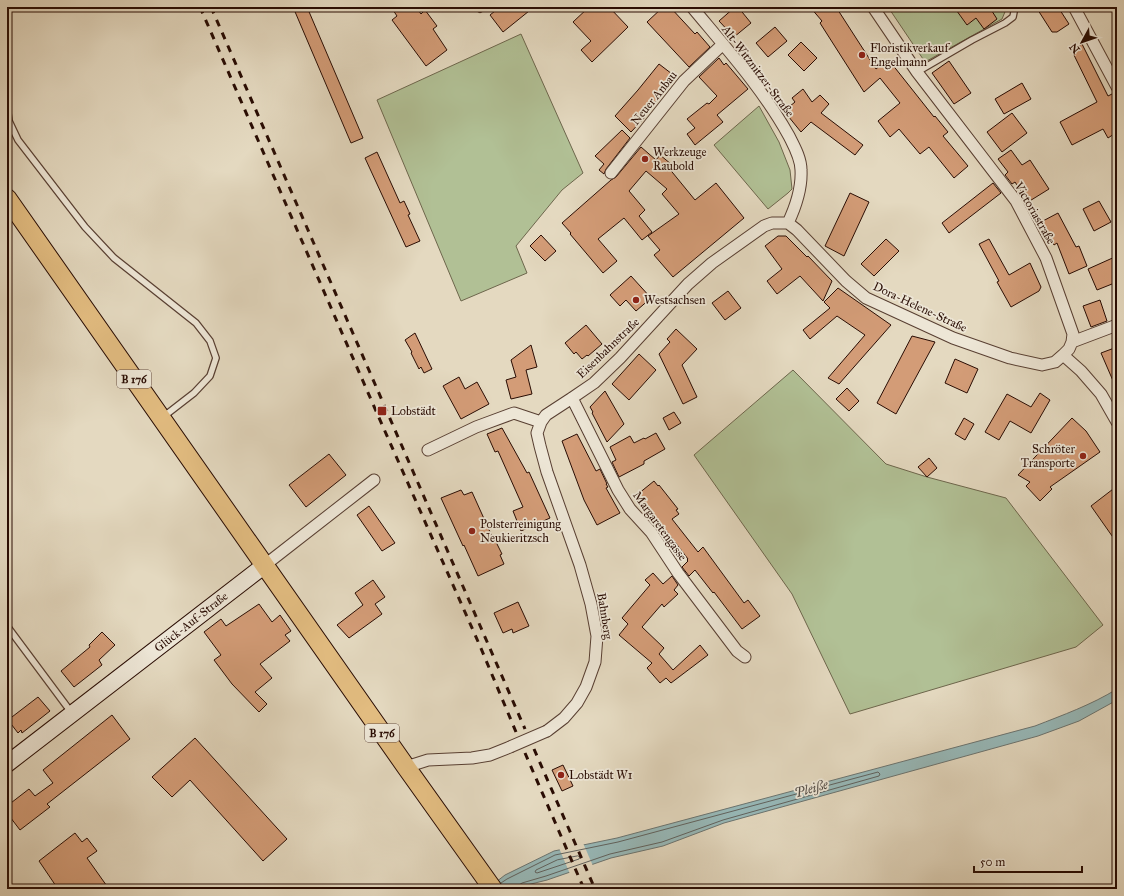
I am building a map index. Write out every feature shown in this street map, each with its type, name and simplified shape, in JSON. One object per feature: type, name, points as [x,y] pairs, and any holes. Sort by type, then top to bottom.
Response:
[{"type":"main road","name":"B 176","points":[[7,198],[489,883]]},
{"type":"main road","name":"Glück-Auf-Straße","points":[[7,764],[265,565]]},
{"type":"street","name":"Alt-Witznitzer-Straße","points":[[692,7],[752,80],[780,121],[797,152],[802,169],[800,186],[795,206],[788,223]]},
{"type":"street","name":"Victoriastraße","points":[[873,7],[917,72],[1016,201],[1046,258],[1074,334],[1072,342]]},
{"type":"street","points":[[1074,7],[1117,87]]},
{"type":"street","name":"Neuer Anbau","points":[[611,173],[684,81],[723,44]]},
{"type":"street","name":"Eisenbahnstraße","points":[[541,422],[546,415],[594,383],[620,358],[688,284],[712,263],[764,226],[772,223],[788,223]]},
{"type":"street","name":"Dora-Helene-Straße","points":[[788,223],[846,281],[866,298],[953,338],[1010,358],[1042,365],[1055,362],[1063,355]]},
{"type":"street","points":[[1117,324],[1072,342],[1069,349],[1063,355],[1082,371],[1101,394],[1117,422]]},
{"type":"street","name":"Margaretengasse","points":[[572,398],[618,490],[630,509],[651,532],[678,573],[737,651],[745,657]]},
{"type":"street","points":[[428,450],[476,427],[514,413],[541,422]]},
{"type":"street","name":"Bahnberg","points":[[406,767],[428,760],[472,758],[490,755],[547,732],[564,718],[586,687],[595,662],[597,636],[591,604],[580,565],[547,472],[540,446],[537,432],[541,422]]},
{"type":"street","name":"Glück-Auf-Straße","points":[[265,565],[374,480]]},
{"type":"lane","points":[[917,72],[972,40],[1005,23],[1012,17],[1015,7]]},
{"type":"lane","points":[[7,28],[7,75]]},
{"type":"lane","points":[[7,106],[9,121],[18,140],[85,227],[114,258],[196,323],[210,341],[216,358],[210,376],[194,392],[161,418]]},
{"type":"lane","points":[[7,626],[73,714]]},
{"type":"green space","points":[[888,7],[1007,7],[1002,19],[925,62]]},
{"type":"green space","points":[[521,34],[583,173],[562,190],[516,246],[527,273],[461,301],[377,100]]},
{"type":"green space","points":[[759,106],[779,142],[790,170],[792,189],[768,209],[714,145]]},
{"type":"green space","points":[[793,370],[886,464],[927,477],[1006,498],[1103,625],[1076,647],[850,714],[792,594],[694,455]]},
{"type":"water","name":"Pleiße","points":[[1117,689],[1117,700],[1079,721],[1038,736],[724,823],[663,846],[611,858],[547,880],[523,886],[520,889],[487,889],[505,875],[554,851],[617,838],[1035,726],[1087,705]]},
{"type":"pier","points":[[583,843],[593,866],[570,874],[559,848]]},
{"type":"building","points":[[293,7],[307,7],[363,138],[351,143]]},
{"type":"building","points":[[391,7],[416,7],[421,14],[425,10],[437,26],[433,29],[447,50],[426,66],[392,20],[397,16]]},
{"type":"building","points":[[500,7],[534,7],[503,32],[490,15]]},
{"type":"building","points":[[589,7],[609,7],[628,27],[592,62],[581,50],[591,41],[573,22]]},
{"type":"building","points":[[663,7],[670,7],[695,34],[697,32],[710,47],[689,67],[647,22]]},
{"type":"building","points":[[735,7],[738,7],[751,23],[734,37],[719,21]]},
{"type":"building","points":[[810,7],[836,7],[876,69],[888,59],[934,117],[935,116],[948,132],[943,136],[968,166],[954,178],[929,147],[920,154],[899,129],[890,137],[878,121],[900,103],[880,78],[864,92],[820,23],[822,21]]},
{"type":"building","points":[[954,7],[991,7],[990,8],[997,19],[984,29],[976,18],[967,25]]},
{"type":"building","points":[[1036,7],[1058,7],[1069,24],[1057,32],[1052,32]]},
{"type":"building","points":[[775,27],[787,41],[768,57],[756,43]]},
{"type":"building","points":[[801,42],[817,58],[804,71],[788,55]]},
{"type":"building","points":[[1082,44],[1108,96],[1114,93],[1117,94],[1117,132],[1108,138],[1103,129],[1072,145],[1060,122],[1097,102],[1071,49]]},
{"type":"building","points":[[719,58],[724,65],[726,63],[748,89],[717,115],[723,122],[695,145],[687,134],[695,128],[687,119],[707,103],[709,104],[717,96],[699,77]]},
{"type":"building","points":[[949,61],[971,93],[954,104],[932,73]]},
{"type":"building","points":[[659,64],[676,77],[644,116],[645,117],[631,132],[615,116]]},
{"type":"building","points":[[1022,83],[1031,99],[1004,114],[995,99]]},
{"type":"building","points":[[803,89],[812,102],[820,95],[829,104],[821,113],[863,145],[855,155],[811,122],[801,132],[784,111],[795,102],[792,98]]},
{"type":"building","points":[[1012,113],[1027,133],[1002,152],[987,132]]},
{"type":"building","points":[[622,130],[630,138],[606,169],[604,174],[599,170],[604,164],[595,156]]},
{"type":"building","points":[[641,147],[656,160],[660,155],[671,164],[668,167],[695,200],[716,183],[744,218],[673,277],[654,255],[660,250],[648,236],[679,214],[662,194],[667,189],[646,171],[629,191],[645,210],[639,216],[652,232],[642,240],[624,218],[598,239],[617,261],[603,273],[562,223],[616,177]]},
{"type":"building","points":[[1011,150],[1022,165],[1030,160],[1049,189],[1028,202],[1015,182],[1012,184],[1005,175],[1008,172],[998,159]]},
{"type":"building","points":[[377,152],[400,203],[404,201],[410,214],[408,215],[420,241],[406,247],[365,158]]},
{"type":"building","points":[[993,183],[1001,193],[949,233],[942,223]]},
{"type":"building","points":[[850,193],[869,202],[844,256],[825,246]]},
{"type":"building","points":[[1099,201],[1111,222],[1094,231],[1083,209]]},
{"type":"building","points":[[1058,213],[1076,247],[1079,246],[1087,266],[1069,274],[1057,243],[1054,245],[1041,222]]},
{"type":"building","points":[[541,235],[556,251],[545,261],[530,246]]},
{"type":"building","points":[[778,236],[786,236],[832,281],[823,301],[800,276],[777,294],[767,281],[782,269],[765,246]]},
{"type":"building","points":[[886,239],[899,251],[874,276],[861,264]]},
{"type":"building","points":[[989,239],[1009,275],[1030,263],[1041,287],[1039,291],[1011,307],[979,244]]},
{"type":"building","points":[[1117,256],[1117,282],[1097,290],[1088,269]]},
{"type":"building","points":[[631,276],[651,298],[636,311],[626,300],[620,306],[610,295]]},
{"type":"building","points":[[838,288],[891,325],[839,384],[828,378],[865,335],[837,316],[810,339],[803,330],[830,308],[824,302]]},
{"type":"building","points":[[728,291],[741,308],[725,320],[712,303]]},
{"type":"building","points":[[1100,300],[1107,321],[1091,327],[1083,306]]},
{"type":"building","points":[[586,325],[602,344],[582,359],[576,352],[574,354],[565,343]]},
{"type":"building","points":[[676,329],[697,349],[682,365],[697,397],[683,404],[659,354],[670,342],[667,339]]},
{"type":"building","points":[[415,333],[432,369],[424,373],[421,367],[419,369],[405,340]]},
{"type":"building","points":[[912,336],[935,342],[896,414],[877,403]]},
{"type":"building","points":[[531,345],[537,367],[526,370],[532,394],[511,399],[506,380],[516,377],[511,360]]},
{"type":"building","points":[[1117,347],[1117,390],[1101,353]]},
{"type":"building","points":[[639,354],[656,370],[629,400],[612,384]]},
{"type":"building","points":[[955,359],[978,369],[967,393],[945,383]]},
{"type":"building","points":[[459,377],[465,389],[477,382],[489,404],[461,419],[443,386]]},
{"type":"building","points":[[847,388],[859,401],[849,411],[836,399]]},
{"type":"building","points":[[605,391],[624,424],[607,442],[590,407]]},
{"type":"building","points":[[1040,393],[1050,400],[1031,433],[1010,421],[999,440],[985,432],[1007,394],[1031,407]]},
{"type":"building","points":[[674,412],[681,423],[669,430],[663,418]]},
{"type":"building","points":[[964,418],[974,424],[965,440],[955,434]]},
{"type":"building","points":[[1072,418],[1086,431],[1100,452],[1050,487],[1052,489],[1040,501],[1026,486],[1030,482],[1018,475]]},
{"type":"building","points":[[502,428],[527,473],[529,472],[550,518],[521,531],[513,511],[523,507],[498,451],[495,452],[487,434]]},
{"type":"building","points":[[656,433],[665,449],[644,461],[644,464],[619,477],[612,462],[616,460],[610,447],[630,436],[634,443]]},
{"type":"building","points":[[577,434],[596,471],[600,469],[608,487],[606,488],[620,513],[597,525],[584,500],[562,441]]},
{"type":"building","points":[[329,454],[346,475],[306,507],[289,485]]},
{"type":"building","points":[[929,458],[937,468],[927,477],[918,467]]},
{"type":"building","points":[[654,481],[678,509],[676,510],[679,514],[672,519],[698,552],[703,547],[744,603],[748,600],[760,616],[742,629],[695,570],[689,576],[682,567],[688,559],[638,494]]},
{"type":"building","points":[[1117,486],[1117,543],[1091,506]]},
{"type":"building","points":[[461,490],[464,495],[472,492],[495,543],[496,542],[502,554],[500,555],[504,564],[478,576],[441,498]]},
{"type":"building","points":[[369,506],[395,543],[382,551],[357,515]]},
{"type":"building","points":[[653,573],[663,584],[672,576],[678,585],[674,590],[678,594],[664,607],[662,604],[642,627],[664,648],[659,654],[673,670],[700,645],[708,655],[671,683],[666,678],[660,683],[647,668],[652,663],[619,635],[628,624],[622,618],[650,585],[645,580]]},
{"type":"building","points":[[373,580],[385,597],[375,604],[382,614],[349,638],[337,625],[363,605],[355,593]]},
{"type":"building","points":[[518,602],[529,626],[513,633],[512,629],[503,633],[494,613]]},
{"type":"building","points":[[259,604],[272,622],[280,615],[291,631],[285,635],[290,641],[260,664],[272,678],[255,692],[267,704],[259,712],[232,684],[214,660],[221,655],[204,632],[221,619],[226,626]]},
{"type":"building","points":[[102,632],[115,645],[99,660],[102,665],[74,687],[61,671],[90,647],[89,645]]},
{"type":"building","points":[[38,697],[50,711],[22,733],[21,730],[18,733],[8,720]]},
{"type":"building","points":[[112,715],[130,739],[47,804],[50,807],[20,830],[7,813],[7,806],[29,789],[35,796],[53,783],[43,770]]},
{"type":"building","points":[[195,738],[287,839],[263,861],[190,780],[172,797],[152,777]]},
{"type":"building","name":"Lobstädt W1","points":[[563,765],[573,786],[562,791],[552,770]]},
{"type":"building","points":[[75,833],[82,842],[87,838],[97,851],[87,858],[109,889],[58,889],[39,861]]},
{"type":"railway","points":[[200,7],[480,646],[516,732]]},
{"type":"railway","points":[[211,7],[525,729]]},
{"type":"railway","points":[[534,749],[595,889]]},
{"type":"railway","points":[[525,753],[584,889]]},
{"type":"place","name":"Floristikverkauf Engelmann","points":[[862,55]]},
{"type":"place","name":"Werkzeuge Raubold","points":[[645,159]]},
{"type":"place","name":"Westsachsen","points":[[636,300]]},
{"type":"place","name":"Lobstädt","points":[[382,411]]},
{"type":"place","name":"Schröter Transporte","points":[[1083,456]]},
{"type":"place","name":"Polsterreinigung Neukieritzsch","points":[[472,531]]},
{"type":"place","name":"Lobstädt W1","points":[[561,775]]}]
